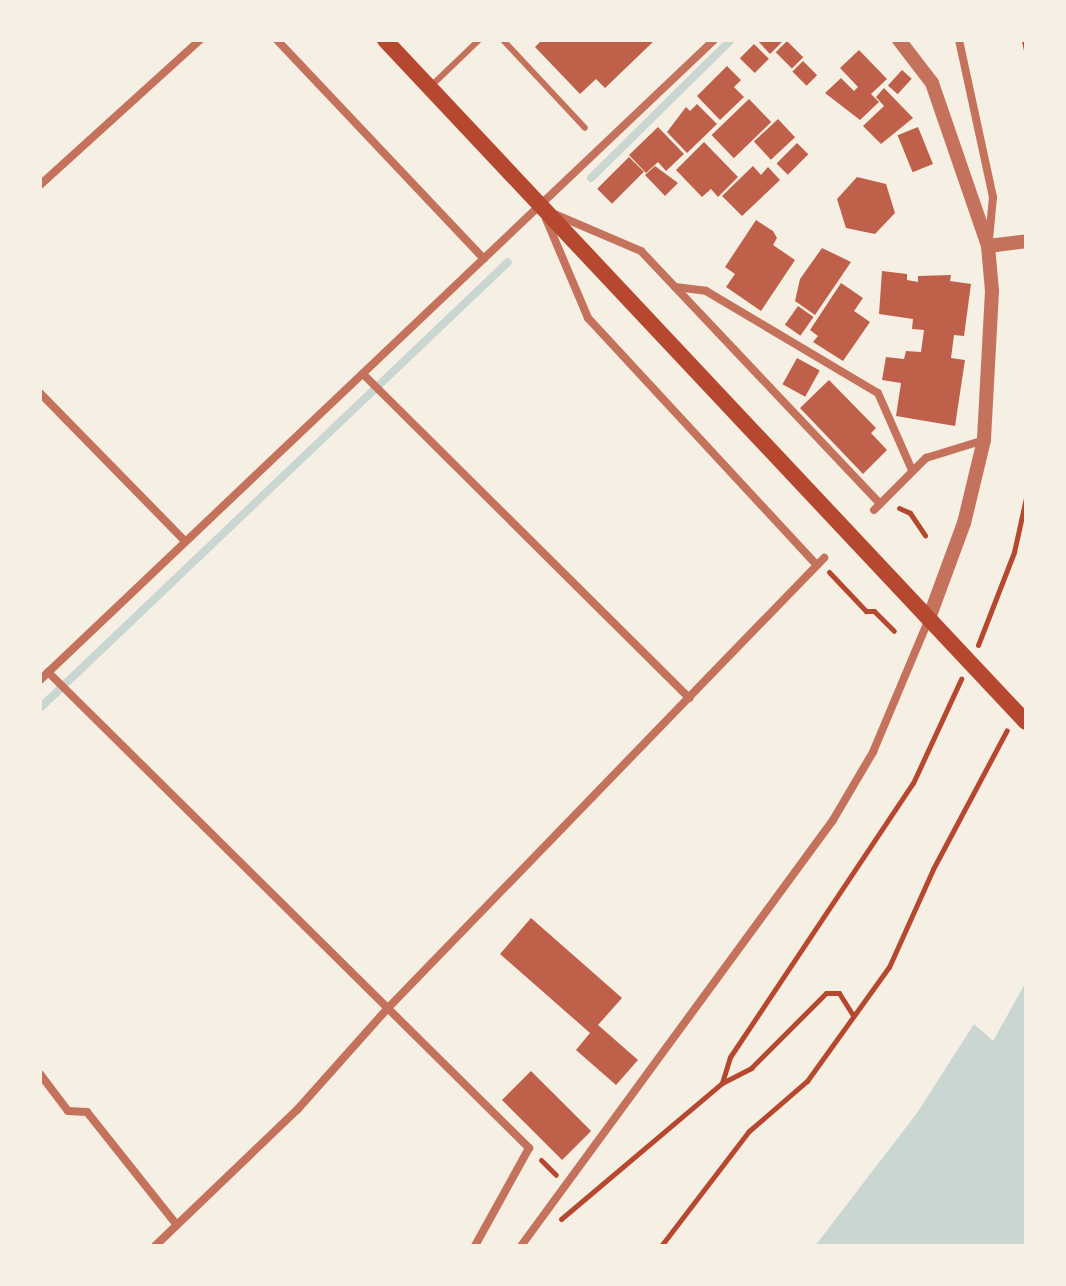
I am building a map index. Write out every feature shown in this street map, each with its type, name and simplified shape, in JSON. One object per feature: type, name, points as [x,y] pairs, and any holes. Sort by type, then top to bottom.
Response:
[{"type":"main road","points":[[385,40],[929,618],[1020,719]]},
{"type":"street","points":[[40,185],[200,40]]},
{"type":"street","points":[[277,40],[484,259]]},
{"type":"street","points":[[40,680],[714,40]]},
{"type":"street","points":[[899,40],[932,83],[988,246]]},
{"type":"street","points":[[521,1246],[833,820],[873,752],[929,618],[964,523],[984,440],[992,291],[988,246],[993,197],[959,40]]},
{"type":"street","points":[[541,207],[631,245],[674,286],[877,507],[926,458],[984,440]]},
{"type":"street","points":[[155,1246],[297,1110],[388,1008],[820,562],[588,318],[541,207]]},
{"type":"street","points":[[988,246],[1026,241]]},
{"type":"street","points":[[674,286],[706,291],[878,393],[912,470]]},
{"type":"street","points":[[363,374],[689,698]]},
{"type":"street","points":[[40,393],[184,540]]},
{"type":"street","points":[[48,672],[529,1148],[475,1246]]},
{"type":"street","points":[[40,1074],[68,1111],[87,1112],[177,1225]]},
{"type":"lane","points":[[430,88],[479,40]]},
{"type":"lane","points":[[503,40],[585,128]]},
{"type":"path","points":[[1024,40],[1026,50]]},
{"type":"path","points":[[973,655],[1014,552],[1026,498]]},
{"type":"path","points":[[906,511],[925,535]]},
{"type":"path","points":[[820,562],[866,611],[874,611],[894,631]]},
{"type":"path","points":[[722,1083],[730,1057],[913,783],[966,669]]},
{"type":"path","points":[[661,1246],[749,1131],[807,1081],[889,967],[933,869],[1020,719]]},
{"type":"path","points":[[534,1229],[567,1216],[597,1193],[722,1083],[751,1068],[826,993],[839,993],[853,1015]]},
{"type":"path","points":[[529,1148],[567,1186]]},
{"type":"shaded area","points":[[1026,982],[1026,1246],[815,1246],[917,1113],[974,1024],[993,1041]]},
{"type":"building","points":[[542,40],[655,40],[605,88],[596,79],[580,94],[535,47]]},
{"type":"building","points":[[757,40],[784,40],[770,54]]},
{"type":"building","points":[[787,41],[803,57],[792,69],[776,52]]},
{"type":"building","points":[[754,44],[769,59],[755,73],[740,58]]},
{"type":"building","points":[[859,50],[887,79],[871,94],[879,102],[860,120],[825,93],[841,78],[854,91],[858,87],[840,68]]},
{"type":"building","points":[[803,61],[817,75],[807,86],[792,72]]},
{"type":"building","points":[[727,66],[741,80],[734,87],[744,97],[720,120],[697,96]]},
{"type":"building","points":[[902,70],[912,79],[898,94],[888,86]]},
{"type":"building","points":[[884,88],[913,118],[881,144],[863,126],[884,106],[876,97]]},
{"type":"building","points":[[749,99],[771,122],[734,158],[712,135]]},
{"type":"building","points":[[697,104],[717,124],[687,153],[667,132],[686,107],[690,111]]},
{"type":"building","points":[[778,119],[795,137],[771,160],[754,142]]},
{"type":"building","points":[[658,127],[684,154],[666,171],[658,162],[646,173],[629,155]]},
{"type":"building","points":[[918,127],[933,164],[913,172],[898,135]]},
{"type":"building","points":[[704,142],[738,177],[718,197],[711,189],[702,197],[676,170]]},
{"type":"building","points":[[797,143],[808,154],[788,175],[776,164]]},
{"type":"building","points":[[629,157],[644,172],[612,204],[597,189]]},
{"type":"building","points":[[655,166],[678,183],[665,196],[645,175]]},
{"type":"building","points":[[753,166],[761,175],[768,167],[780,180],[742,216],[722,196]]},
{"type":"building","points":[[857,177],[886,184],[895,213],[875,234],[846,228],[837,199]]},
{"type":"building","points":[[756,220],[773,231],[777,238],[773,245],[795,260],[761,311],[726,287],[735,274],[725,267]]},
{"type":"building","points":[[822,248],[851,262],[815,315],[795,301],[800,279]]},
{"type":"building","points":[[882,271],[907,274],[907,280],[918,282],[918,276],[951,275],[950,281],[971,284],[964,336],[954,335],[951,358],[965,360],[955,426],[896,416],[901,383],[882,380],[886,357],[904,359],[906,351],[921,352],[924,330],[912,329],[913,319],[879,314]]},
{"type":"building","points":[[841,283],[863,298],[854,311],[870,322],[843,361],[813,342],[818,336],[810,330]]},
{"type":"building","points":[[798,306],[814,317],[800,336],[785,325]]},
{"type":"building","points":[[797,358],[820,371],[805,397],[782,384]]},
{"type":"building","points":[[829,380],[876,428],[871,433],[887,450],[863,474],[800,408]]},
{"type":"building","points":[[531,918],[622,998],[598,1025],[638,1060],[616,1085],[576,1050],[590,1033],[500,954]]},
{"type":"building","points":[[531,1071],[591,1131],[562,1160],[502,1100]]},
{"type":"waterway","points":[[591,178],[731,40]]},
{"type":"waterway","points":[[40,708],[508,262]]}]
